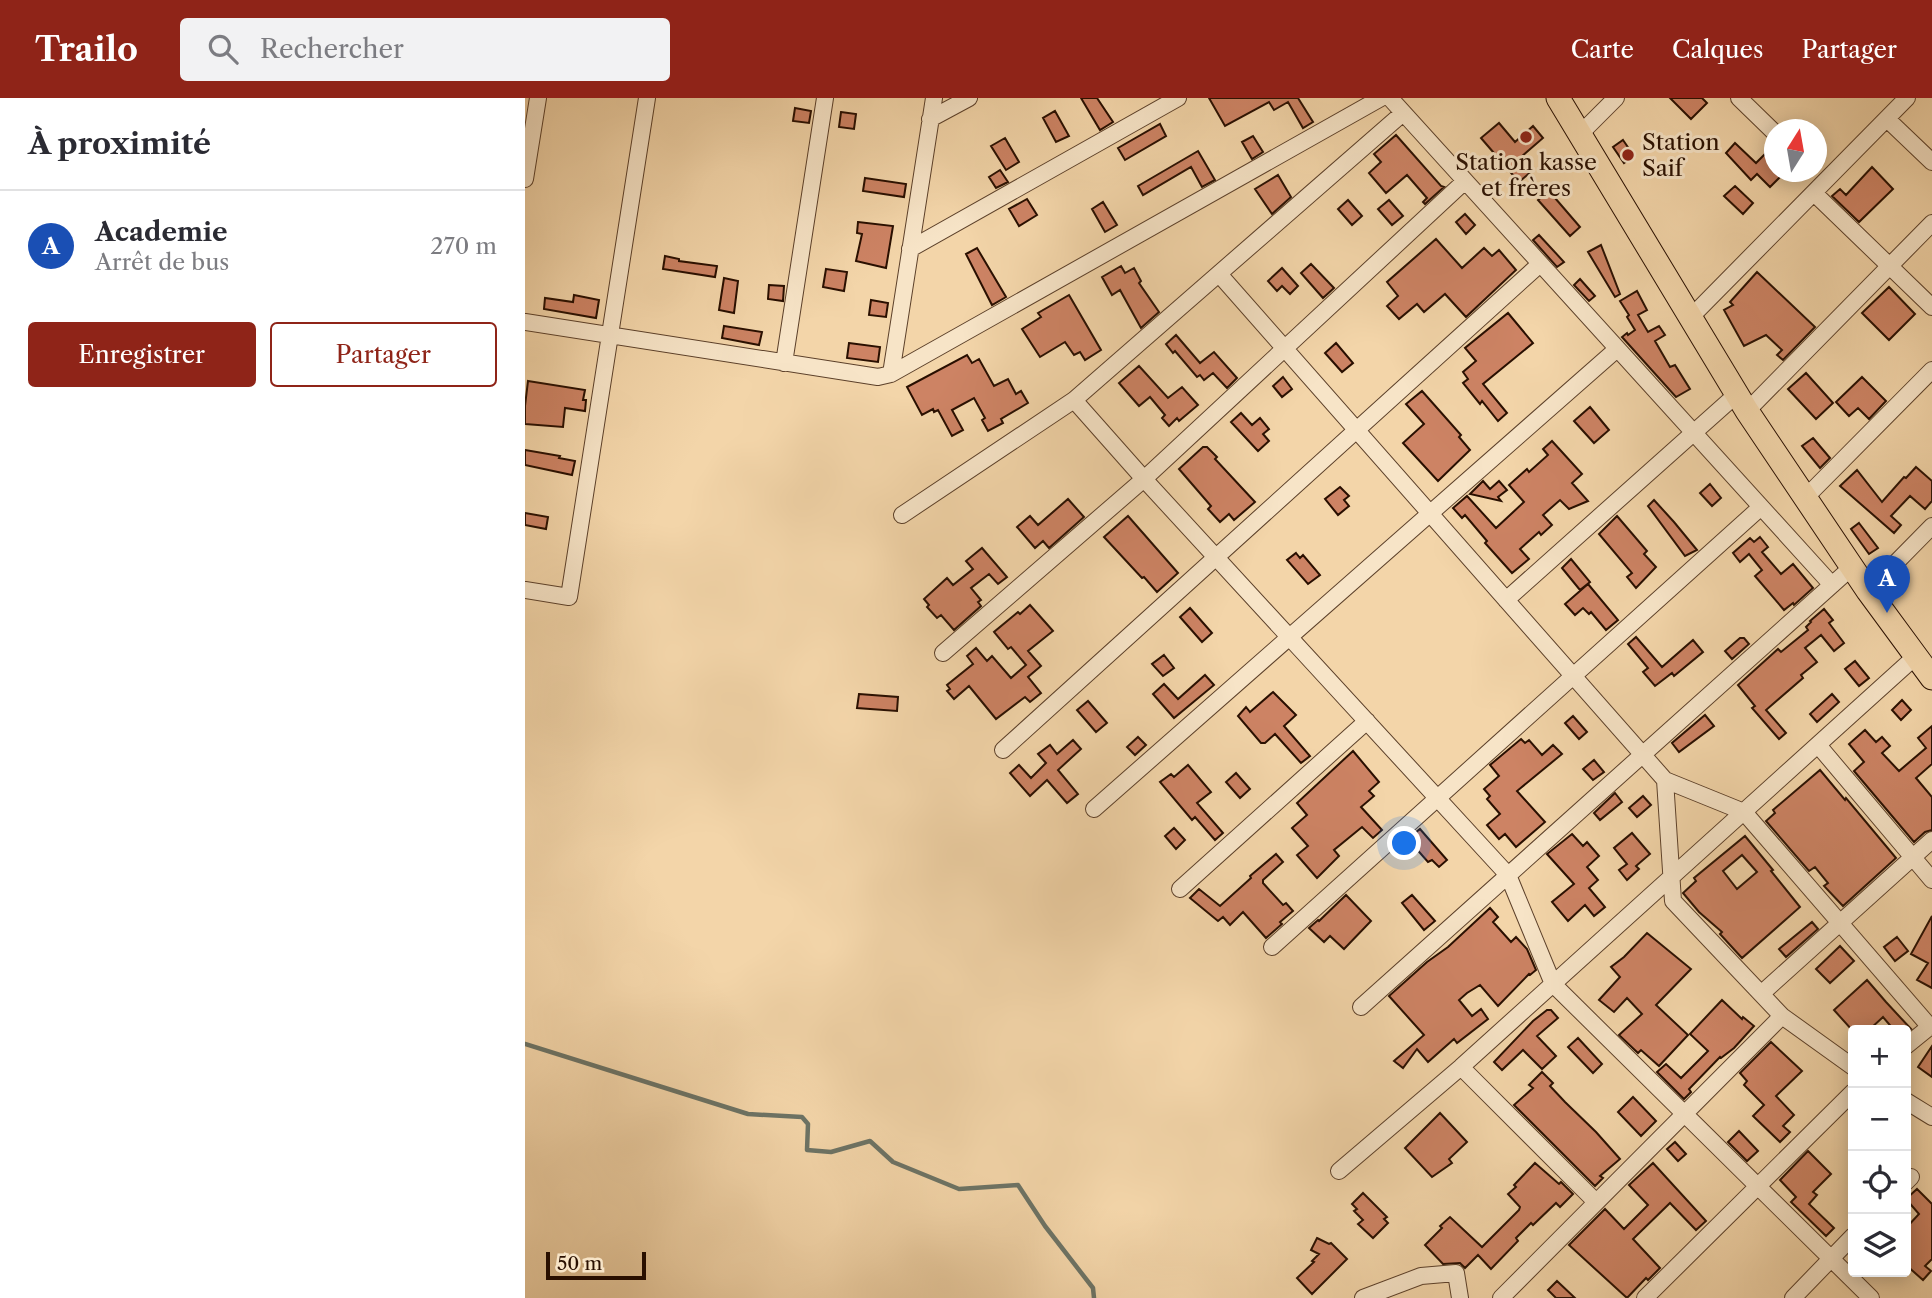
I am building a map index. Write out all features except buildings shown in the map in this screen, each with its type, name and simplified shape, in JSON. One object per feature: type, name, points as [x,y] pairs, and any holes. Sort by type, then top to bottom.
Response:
[{"type":"highway","points":[[1558,98],[1742,402],[1868,591],[1932,678]]},
{"type":"street","points":[[525,179],[538,98]]},
{"type":"street","points":[[525,590],[569,597],[647,98]]},
{"type":"street","points":[[784,363],[825,98]]},
{"type":"street","points":[[891,374],[934,98]]},
{"type":"street","points":[[930,119],[969,98]]},
{"type":"street","points":[[910,249],[1178,98]]},
{"type":"street","points":[[525,322],[878,377],[891,374],[1381,98]]},
{"type":"street","points":[[1389,98],[1832,585]]},
{"type":"street","points":[[1580,134],[1616,98]]},
{"type":"street","points":[[1827,174],[1907,98]]},
{"type":"street","points":[[1749,101],[1764,119]]},
{"type":"street","points":[[902,515],[1074,400],[1403,113]]},
{"type":"street","points":[[1887,119],[1932,162]]},
{"type":"street","points":[[943,653],[1144,479],[1465,181]]},
{"type":"street","points":[[1691,318],[1818,182],[1890,266],[1932,307]]},
{"type":"street","points":[[1506,600],[1694,433],[1742,402],[1890,266],[1932,223]]},
{"type":"street","points":[[1003,750],[1540,264]]},
{"type":"street","points":[[1219,274],[1665,780],[1744,812],[1931,1026],[1911,1042]]},
{"type":"street","points":[[1094,809],[1617,349]]},
{"type":"street","points":[[1805,498],[1932,370]]},
{"type":"street","points":[[1074,400],[1508,876],[1553,984],[1871,1298]]},
{"type":"street","points":[[1272,947],[1761,507]]},
{"type":"street","points":[[1868,591],[1932,526]]},
{"type":"street","points":[[1361,1007],[1852,567]]},
{"type":"street","points":[[1339,1171],[1461,1067],[1916,656]]},
{"type":"street","points":[[1180,889],[1367,721]]},
{"type":"street","points":[[1818,745],[1932,880]]},
{"type":"street","points":[[1665,780],[1673,901],[1782,1016],[1848,1063]]},
{"type":"street","points":[[1761,994],[1932,840]]},
{"type":"street","points":[[1501,1298],[1782,1016]]},
{"type":"street","points":[[1461,1067],[1596,1202]]},
{"type":"street","points":[[1645,1298],[1848,1097]]},
{"type":"street","points":[[1911,1104],[1932,1116]]},
{"type":"street","points":[[1793,1298],[1848,1241]]},
{"type":"street","points":[[1363,1298],[1422,1276],[1456,1273],[1460,1298]]},
{"type":"waterway","points":[[525,1044],[748,1114],[802,1117],[808,1124],[807,1150],[831,1152],[870,1141],[893,1162],[959,1189],[1018,1185],[1045,1226],[1093,1288],[1094,1298]]},
{"type":"place","name":"Station kasse et frères","points":[[1526,137]]},
{"type":"place","name":"Station Saif","points":[[1628,155]]},
{"type":"place","name":"Academie","points":[[1887,613]]}]
